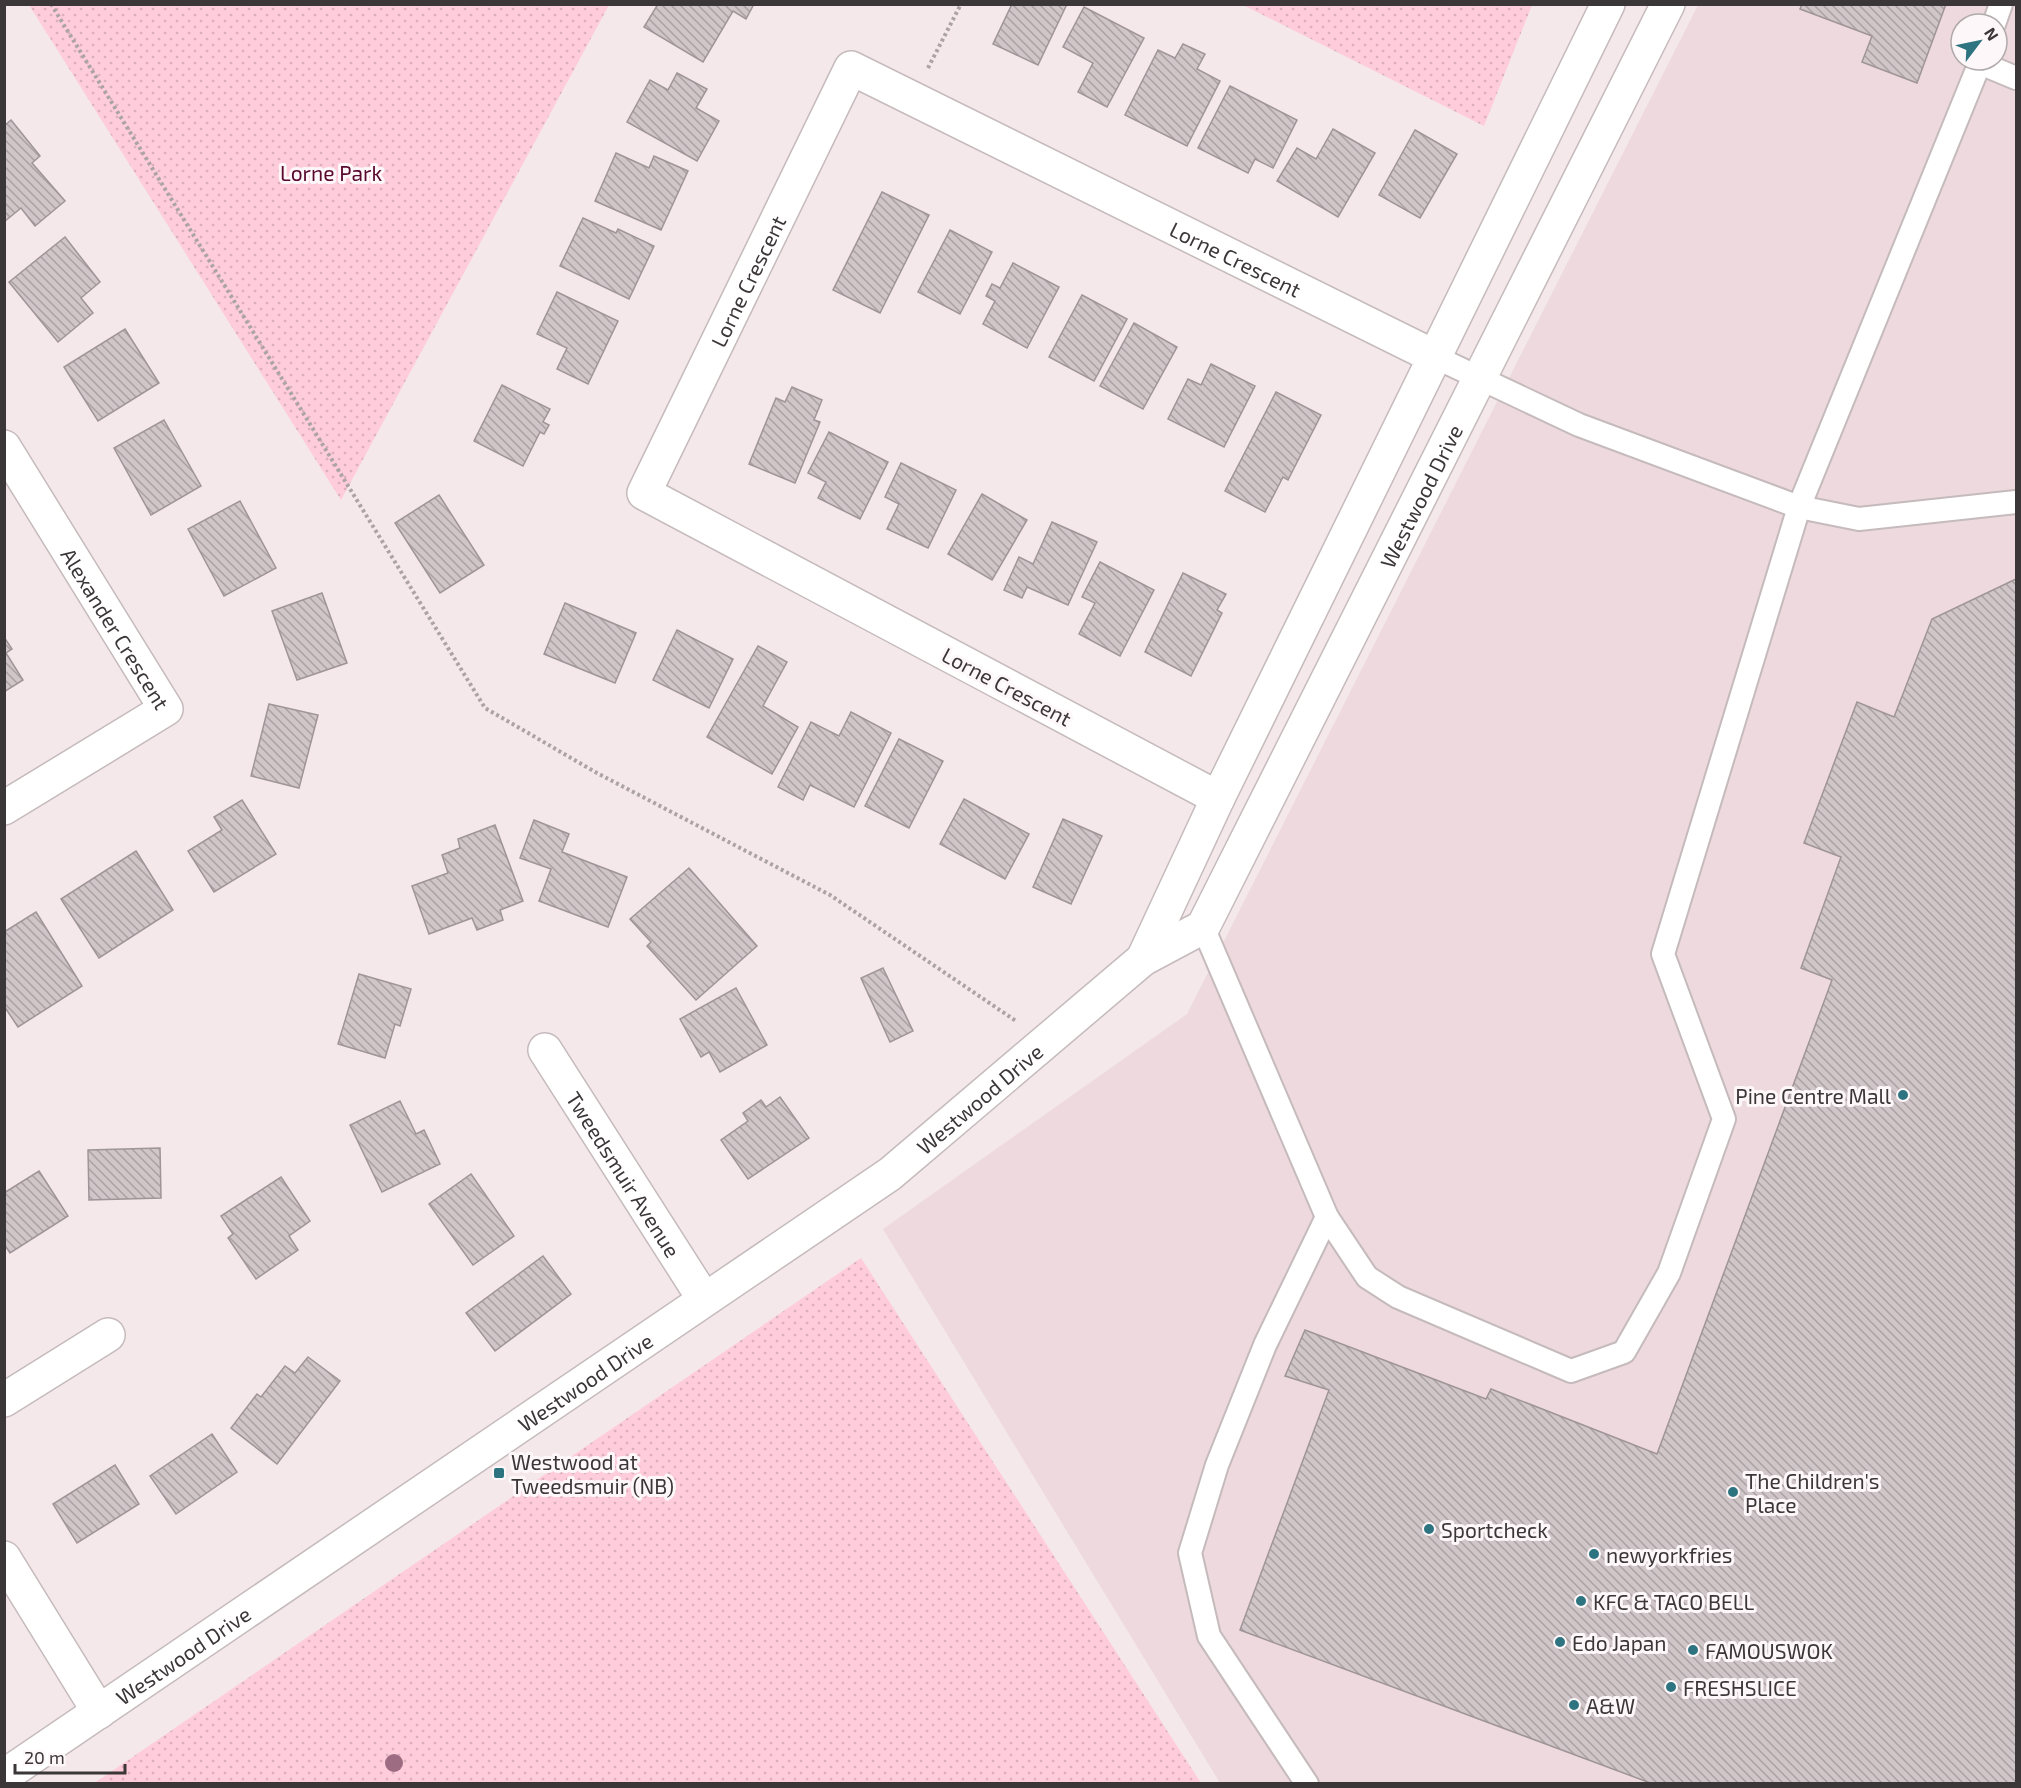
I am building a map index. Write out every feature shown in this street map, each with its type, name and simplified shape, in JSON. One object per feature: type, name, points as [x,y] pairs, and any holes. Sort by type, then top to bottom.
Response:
[{"type":"street","name":"Westwood Drive","points":[[1143,959],[1218,798],[1608,4]]},
{"type":"street","name":"Westwood Drive","points":[[4,1776],[890,1174],[1143,959],[1203,927],[1668,4]]},
{"type":"street","name":"Lorne Crescent","points":[[1218,798],[644,493],[851,68],[1435,357]]},
{"type":"street","name":"Alexander Crescent","points":[[4,447],[166,709],[4,808]]},
{"type":"street","name":"Tweedsmuir Avenue","points":[[545,1050],[704,1299]]},
{"type":"street","points":[[4,1400],[108,1335]]},
{"type":"street","points":[[4,1558],[99,1712]]},
{"type":"lane","points":[[1203,927],[1327,1217],[1367,1277],[1398,1297],[1571,1371],[1624,1352],[1669,1273],[1724,1119],[1663,954],[1799,507],[1976,72]]},
{"type":"lane","points":[[1435,357],[1579,425],[1799,507],[1859,519],[2016,502]]},
{"type":"lane","points":[[1307,1784],[1209,1636],[1190,1553],[1217,1465],[1265,1345],[1327,1217]]},
{"type":"path","points":[[51,4],[485,708],[597,773],[830,895],[1046,1041]]},
{"type":"path","points":[[913,98],[961,4]]},
{"type":"shaded area","points":[[1698,5],[2016,5],[2016,1783],[1220,1783],[883,1229],[1187,1014]]},
{"type":"green space","name":"Lorne Park","points":[[29,5],[609,5],[341,500]]},
{"type":"green space","points":[[1243,5],[1532,5],[1484,126]]},
{"type":"green space","points":[[861,1258],[1201,1783],[93,1783],[99,1780]]},
{"type":"building","points":[[658,4],[754,4],[746,19],[733,11],[703,62],[644,27]]},
{"type":"building","points":[[1012,4],[1067,4],[1038,65],[993,44]]},
{"type":"building","points":[[1802,4],[1946,4],[1917,83],[1862,62],[1872,36],[1800,9]]},
{"type":"building","points":[[1084,7],[1144,38],[1107,107],[1078,92],[1093,63],[1063,47]]},
{"type":"building","points":[[1183,44],[1205,54],[1197,69],[1220,81],[1187,146],[1125,115],[1158,50],[1175,58]]},
{"type":"building","points":[[677,73],[707,89],[696,108],[719,121],[697,161],[627,122],[650,80],[668,90]]},
{"type":"building","points":[[1230,86],[1297,120],[1273,168],[1255,159],[1248,173],[1198,148]]},
{"type":"building","points":[[11,120],[40,156],[32,163],[65,201],[35,226],[21,208],[4,222],[4,126]]},
{"type":"building","points":[[1333,129],[1375,153],[1338,217],[1277,181],[1297,148],[1316,159]]},
{"type":"building","points":[[1415,130],[1457,154],[1420,218],[1379,195]]},
{"type":"building","points":[[616,153],[649,168],[654,156],[688,171],[661,230],[595,201]]},
{"type":"building","points":[[882,192],[929,215],[880,313],[833,290]]},
{"type":"building","points":[[583,218],[616,233],[618,229],[654,246],[629,299],[560,266]]},
{"type":"building","points":[[950,230],[992,252],[960,314],[918,292]]},
{"type":"building","points":[[65,237],[100,282],[81,298],[93,313],[58,342],[9,282]]},
{"type":"building","points":[[1013,263],[1059,287],[1027,348],[983,324],[995,301],[986,296],[992,284],[1000,288]]},
{"type":"building","points":[[557,292],[618,321],[588,384],[557,369],[567,348],[537,334]]},
{"type":"building","points":[[1082,295],[1127,319],[1094,381],[1049,357]]},
{"type":"building","points":[[1134,323],[1177,347],[1143,409],[1100,386]]},
{"type":"building","points":[[125,329],[159,383],[98,421],[64,367]]},
{"type":"building","points":[[1211,364],[1255,386],[1224,447],[1168,419],[1188,379],[1201,385]]},
{"type":"building","points":[[502,385],[550,409],[543,422],[549,425],[544,434],[540,432],[523,466],[474,441]]},
{"type":"building","points":[[792,387],[822,400],[814,420],[820,422],[795,483],[749,464],[776,398],[785,402]]},
{"type":"building","points":[[1276,392],[1321,415],[1288,480],[1283,477],[1265,512],[1225,491]]},
{"type":"building","points":[[164,420],[201,486],[151,515],[114,448]]},
{"type":"building","points":[[829,432],[888,462],[860,519],[818,498],[826,482],[808,473]]},
{"type":"building","points":[[901,463],[956,490],[928,548],[887,529],[899,504],[885,497]]},
{"type":"building","points":[[982,494],[1027,520],[992,580],[948,554]]},
{"type":"building","points":[[439,495],[484,565],[440,593],[395,523]]},
{"type":"building","points":[[240,501],[276,568],[224,596],[188,529]]},
{"type":"building","points":[[1052,522],[1097,542],[1068,605],[1027,587],[1022,598],[1004,590],[1019,557],[1033,564]]},
{"type":"building","points":[[1100,562],[1154,590],[1120,656],[1079,634],[1095,603],[1082,597]]},
{"type":"building","points":[[1183,573],[1226,594],[1217,610],[1222,613],[1191,676],[1145,652]]},
{"type":"building","name":"Pine Centre Mall","points":[[2016,579],[2016,1784],[1653,1784],[1240,1630],[1329,1390],[1285,1376],[1305,1330],[1486,1399],[1491,1389],[1657,1454],[1832,980],[1801,968],[1841,857],[1804,843],[1857,702],[1894,717],[1932,619]]},
{"type":"building","points":[[322,593],[347,663],[297,680],[272,611]]},
{"type":"building","points":[[565,603],[636,633],[615,683],[544,654]]},
{"type":"building","points":[[677,630],[733,659],[709,708],[653,680]]},
{"type":"building","points":[[4,637],[12,649],[6,653],[23,680],[4,692]]},
{"type":"building","points":[[758,646],[787,662],[763,706],[798,727],[772,774],[707,737]]},
{"type":"building","points":[[269,704],[318,715],[299,788],[251,776]]},
{"type":"building","points":[[851,712],[891,733],[854,807],[810,785],[803,800],[778,787],[811,722],[839,736]]},
{"type":"building","points":[[899,739],[943,761],[909,828],[865,806]]},
{"type":"building","points":[[964,799],[1029,834],[1005,879],[940,844]]},
{"type":"building","points":[[242,800],[276,854],[214,892],[188,851],[222,830],[214,817]]},
{"type":"building","points":[[1063,819],[1102,836],[1071,904],[1033,887]]},
{"type":"building","points":[[534,820],[569,834],[562,852],[627,877],[608,927],[539,901],[551,869],[520,858]]},
{"type":"building","points":[[495,825],[523,901],[500,910],[503,920],[477,930],[472,918],[429,934],[412,886],[448,873],[442,855],[460,848],[458,839]]},
{"type":"building","points":[[136,851],[173,910],[99,958],[61,899]]},
{"type":"building","points":[[689,868],[757,946],[696,1000],[647,946],[651,942],[630,919]]},
{"type":"building","points":[[36,912],[82,986],[18,1027],[4,1006],[4,932]]},
{"type":"building","points":[[883,968],[913,1031],[890,1042],[861,978]]},
{"type":"building","points":[[359,974],[411,989],[400,1026],[395,1024],[385,1058],[338,1044]]},
{"type":"building","points":[[736,988],[767,1045],[720,1072],[709,1052],[701,1057],[680,1019]]},
{"type":"building","points":[[780,1097],[809,1138],[748,1179],[721,1140],[748,1121],[743,1113],[761,1100],[766,1107]]},
{"type":"building","points":[[400,1101],[416,1134],[424,1130],[440,1164],[382,1192],[350,1125]]},
{"type":"building","points":[[160,1148],[161,1198],[89,1200],[88,1150]]},
{"type":"building","points":[[39,1171],[68,1216],[10,1253],[4,1244],[4,1193]]},
{"type":"building","points":[[471,1174],[514,1236],[473,1265],[429,1204]]},
{"type":"building","points":[[281,1177],[310,1221],[289,1236],[298,1250],[256,1279],[228,1238],[233,1234],[221,1216]]},
{"type":"building","points":[[543,1256],[571,1294],[495,1351],[466,1313]]},
{"type":"building","points":[[308,1357],[340,1381],[277,1464],[231,1428],[257,1394],[261,1397],[285,1366],[295,1373]]},
{"type":"building","points":[[212,1434],[237,1472],[176,1514],[150,1476]]},
{"type":"building","points":[[115,1465],[139,1504],[77,1543],[53,1504]]},
{"type":"place","name":"Pine Centre Mall","points":[[1903,1095]]},
{"type":"place","name":"Westwood at Tweedsmuir (NB)","points":[[499,1473]]},
{"type":"place","name":"The Children's Place","points":[[1733,1492]]},
{"type":"place","name":"Sportcheck","points":[[1429,1529]]},
{"type":"place","name":"newyorkfries","points":[[1594,1554]]},
{"type":"place","name":"KFC & TACO BELL","points":[[1581,1601]]},
{"type":"place","name":"Edo Japan","points":[[1560,1642]]},
{"type":"place","name":"FAMOUSWOK","points":[[1693,1650]]},
{"type":"place","name":"FRESHSLICE","points":[[1671,1687]]},
{"type":"place","name":"A&W","points":[[1574,1705]]}]
